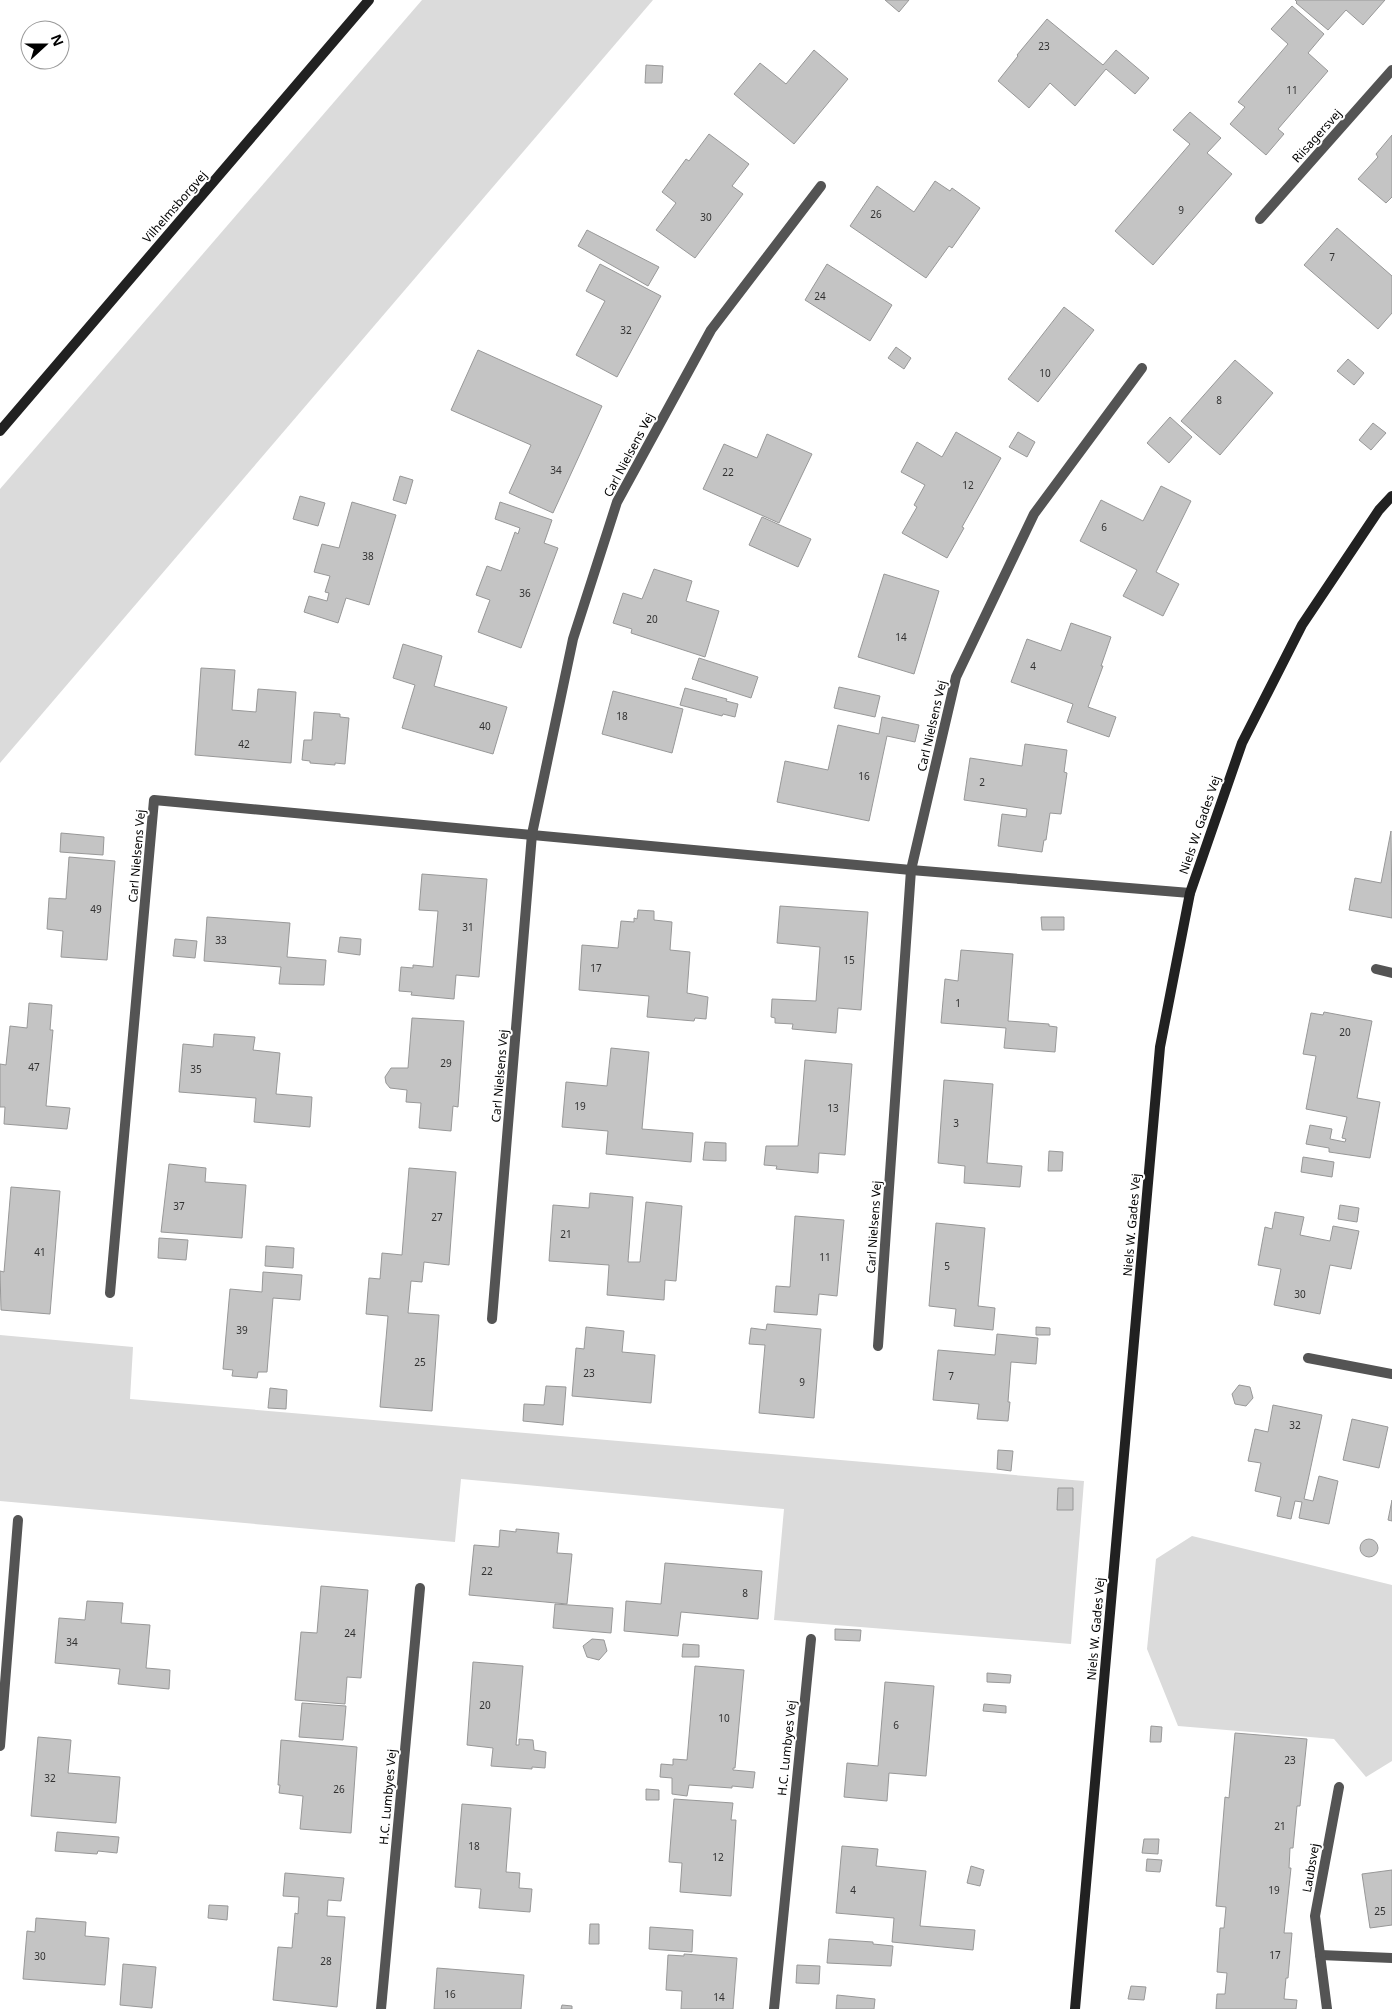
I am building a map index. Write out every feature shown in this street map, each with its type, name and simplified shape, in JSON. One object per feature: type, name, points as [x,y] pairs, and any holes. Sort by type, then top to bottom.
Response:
[{"type":"street","name":"Vilhelmsborgvej","points":[[0,431],[369,0]]},
{"type":"street","name":"Riisagersvej","points":[[1260,219],[1392,70]]},
{"type":"street","name":"Carl Nielsens Vej","points":[[492,1320],[532,834],[573,639],[617,502],[711,330],[821,186]]},
{"type":"street","name":"Carl Nielsens Vej","points":[[878,1346],[911,870],[956,677],[1034,514],[1142,368]]},
{"type":"street","name":"Niels W. Gades Vej","points":[[1075,2009],[1160,1047],[1190,893],[1242,743],[1302,625],[1379,510],[1392,496]]},
{"type":"street","name":"Carl Nielsens Vej","points":[[110,1293],[154,800],[911,870],[1190,893]]},
{"type":"street","points":[[1376,969],[1392,973]]},
{"type":"street","points":[[1308,1358],[1392,1374]]},
{"type":"street","points":[[0,1746],[18,1520]]},
{"type":"street","name":"H.C. Lumbyes Vej","points":[[381,2009],[420,1588]]},
{"type":"street","name":"H.C. Lumbyes Vej","points":[[774,2009],[811,1639]]},
{"type":"street","name":"Laubsvej","points":[[1327,2009],[1315,1916],[1339,1786]]},
{"type":"street","points":[[1320,1955],[1392,1958]]},
{"type":"shaded area","points":[[422,0],[653,0],[0,763],[0,489]]},
{"type":"shaded area","points":[[0,1335],[133,1347],[130,1399],[1084,1481],[1071,1644],[774,1620],[784,1509],[461,1479],[455,1542],[0,1501]]},
{"type":"shaded area","points":[[1192,1536],[1392,1585],[1392,1761],[1366,1777],[1334,1739],[1178,1726],[1147,1649],[1156,1559]]},
{"type":"building","points":[[885,0],[909,0],[899,12]]},
{"type":"building","points":[[1295,0],[1385,0],[1363,25],[1346,10],[1328,30],[1296,3]]},
{"type":"building","points":[[1292,6],[1324,34],[1308,53],[1328,71],[1278,129],[1284,134],[1266,155],[1230,124],[1245,107],[1238,102],[1288,44],[1271,29]]},
{"type":"building","points":[[1047,19],[1103,65],[1116,50],[1149,78],[1135,94],[1106,69],[1075,106],[1050,83],[1029,108],[998,81]]},
{"type":"building","points":[[814,50],[848,79],[794,144],[734,94],[760,63],[786,84]]},
{"type":"building","points":[[646,65],[663,66],[662,83],[645,83]]},
{"type":"building","points":[[1190,112],[1221,138],[1207,153],[1232,174],[1153,265],[1115,231],[1190,144],[1173,130]]},
{"type":"building","points":[[709,134],[749,164],[732,186],[743,194],[695,258],[656,230],[676,203],[662,192],[686,159],[689,161]]},
{"type":"building","points":[[1392,135],[1392,197],[1386,203],[1358,179],[1378,157],[1376,154]]},
{"type":"building","points":[[935,181],[950,191],[952,188],[980,208],[952,248],[949,246],[926,278],[850,226],[877,186],[914,212]]},
{"type":"building","points":[[1337,228],[1392,276],[1392,313],[1378,329],[1304,265]]},
{"type":"building","points":[[587,230],[659,267],[648,286],[578,246]]},
{"type":"building","points":[[600,264],[661,296],[617,377],[576,355],[605,301],[586,291]]},
{"type":"building","points":[[827,264],[892,305],[870,341],[805,300]]},
{"type":"building","points":[[1064,307],[1094,330],[1038,402],[1008,379]]},
{"type":"building","points":[[896,347],[911,358],[904,369],[888,358]]},
{"type":"building","points":[[478,350],[602,406],[553,513],[509,493],[531,445],[451,410]]},
{"type":"building","points":[[1348,359],[1364,373],[1354,385],[1337,371]]},
{"type":"building","points":[[1235,360],[1273,393],[1220,455],[1181,421]]},
{"type":"building","points":[[1170,417],[1192,437],[1169,463],[1147,443]]},
{"type":"building","points":[[1373,423],[1386,433],[1371,450],[1359,440]]},
{"type":"building","points":[[956,432],[1001,458],[962,527],[964,528],[947,558],[902,533],[917,507],[914,505],[925,485],[901,472],[917,442],[942,457]]},
{"type":"building","points":[[1018,432],[1035,442],[1027,457],[1009,447]]},
{"type":"building","points":[[767,434],[812,454],[779,523],[703,489],[724,444],[757,458]]},
{"type":"building","points":[[400,476],[413,480],[406,504],[393,500]]},
{"type":"building","points":[[1161,486],[1191,501],[1156,572],[1179,584],[1163,616],[1123,596],[1137,570],[1080,541],[1101,500],[1143,521]]},
{"type":"building","points":[[300,496],[325,503],[318,526],[293,519]]},
{"type":"building","points":[[352,502],[396,515],[369,605],[346,598],[338,623],[304,612],[309,596],[327,601],[329,593],[325,592],[330,576],[314,572],[322,544],[339,548]]},
{"type":"building","points":[[500,502],[552,520],[544,543],[558,548],[521,648],[478,632],[490,600],[476,595],[487,566],[501,571],[515,532],[518,534],[520,528],[495,519]]},
{"type":"building","points":[[762,517],[811,539],[798,567],[749,545]]},
{"type":"building","points":[[654,569],[692,581],[686,601],[719,611],[705,657],[631,633],[632,629],[613,623],[623,593],[642,599]]},
{"type":"building","points":[[884,574],[939,591],[914,674],[858,657]]},
{"type":"building","points":[[1071,623],[1111,637],[1088,707],[1116,717],[1109,737],[1067,722],[1073,704],[1011,682],[1027,639],[1061,651]]},
{"type":"building","points":[[403,644],[442,656],[434,686],[507,707],[493,754],[402,728],[415,685],[393,678]]},
{"type":"building","points":[[699,658],[758,677],[751,698],[692,679]]},
{"type":"building","points":[[201,668],[235,670],[232,710],[256,712],[258,689],[296,692],[291,763],[195,755]]},
{"type":"building","points":[[839,687],[880,696],[875,717],[834,708]]},
{"type":"building","points":[[685,688],[727,699],[726,701],[738,704],[735,717],[723,714],[722,716],[680,705]]},
{"type":"building","points":[[613,691],[683,709],[672,753],[602,734]]},
{"type":"building","points":[[314,712],[340,714],[340,717],[349,718],[345,764],[310,763],[310,761],[302,760],[304,740],[312,740]]},
{"type":"building","points":[[882,717],[919,725],[915,742],[887,736],[869,821],[777,802],[785,761],[828,770],[838,725],[879,734]]},
{"type":"building","points":[[1025,744],[1067,750],[1064,772],[1067,773],[1061,814],[1050,813],[1046,840],[1044,840],[1042,852],[998,846],[1002,814],[1026,817],[1027,809],[964,800],[970,758],[1022,766]]},
{"type":"building","points":[[1391,831],[1392,918],[1349,910],[1355,878],[1381,883]]},
{"type":"building","points":[[61,833],[104,837],[103,855],[60,852]]},
{"type":"building","points":[[69,857],[115,861],[107,960],[61,957],[63,931],[47,929],[49,898],[66,899]]},
{"type":"building","points":[[422,874],[487,879],[479,977],[456,975],[454,999],[411,995],[412,992],[399,991],[401,967],[413,968],[413,965],[433,967],[438,911],[419,910]]},
{"type":"building","points":[[780,906],[868,912],[861,1010],[838,1008],[836,1033],[792,1029],[793,1024],[775,1023],[775,1018],[771,1017],[772,999],[816,1001],[820,947],[777,943]]},
{"type":"building","points":[[638,910],[654,911],[654,920],[672,922],[670,950],[690,952],[687,993],[708,997],[706,1019],[695,1018],[694,1021],[647,1017],[649,996],[579,990],[582,945],[618,948],[621,921],[634,922],[634,918],[637,919]]},
{"type":"building","points":[[207,917],[290,923],[287,957],[326,960],[324,985],[279,984],[281,967],[204,961]]},
{"type":"building","points":[[1041,917],[1064,917],[1064,930],[1042,930]]},
{"type":"building","points":[[340,937],[361,939],[360,955],[338,952]]},
{"type":"building","points":[[175,939],[197,941],[195,958],[173,956]]},
{"type":"building","points":[[961,950],[1013,954],[1008,1021],[1049,1024],[1049,1026],[1057,1027],[1055,1052],[1004,1048],[1006,1028],[941,1023],[945,979],[958,981]]},
{"type":"building","points":[[29,1003],[52,1005],[50,1030],[53,1030],[46,1106],[70,1108],[67,1129],[4,1124],[5,1107],[0,1107],[0,1064],[6,1065],[10,1026],[27,1028]]},
{"type":"building","points":[[1324,1012],[1372,1021],[1357,1098],[1380,1102],[1370,1158],[1329,1152],[1329,1148],[1306,1144],[1310,1125],[1332,1129],[1330,1139],[1345,1142],[1346,1139],[1342,1138],[1347,1117],[1306,1109],[1316,1056],[1303,1054],[1311,1013],[1323,1015]]},
{"type":"building","points":[[412,1018],[464,1021],[458,1107],[453,1106],[451,1131],[419,1128],[421,1103],[406,1102],[407,1090],[390,1088],[386,1083],[385,1077],[391,1068],[408,1068]]},
{"type":"building","points":[[214,1034],[255,1037],[253,1050],[280,1053],[276,1094],[312,1097],[310,1127],[254,1122],[256,1098],[179,1092],[183,1044],[213,1047]]},
{"type":"building","points":[[611,1048],[649,1052],[642,1129],[693,1133],[691,1162],[606,1154],[608,1131],[562,1127],[566,1082],[607,1086]]},
{"type":"building","points":[[805,1060],[852,1064],[845,1155],[819,1153],[818,1173],[776,1169],[777,1166],[764,1165],[766,1146],[798,1146]]},
{"type":"building","points":[[944,1080],[993,1084],[987,1163],[1022,1166],[1020,1187],[964,1183],[965,1166],[938,1163]]},
{"type":"building","points":[[705,1142],[726,1143],[726,1161],[703,1160]]},
{"type":"building","points":[[1049,1151],[1063,1152],[1062,1171],[1048,1171]]},
{"type":"building","points":[[1303,1157],[1334,1162],[1332,1177],[1301,1172]]},
{"type":"building","points":[[169,1164],[206,1168],[205,1182],[246,1185],[242,1238],[161,1232]]},
{"type":"building","points":[[409,1168],[456,1172],[449,1265],[424,1262],[422,1282],[411,1281],[408,1313],[439,1315],[432,1411],[380,1407],[388,1316],[366,1314],[369,1278],[380,1279],[382,1253],[402,1255]]},
{"type":"building","points":[[11,1187],[60,1191],[50,1314],[1,1310],[0,1271],[4,1272]]},
{"type":"building","points":[[590,1193],[633,1197],[628,1262],[640,1262],[646,1202],[682,1206],[676,1281],[665,1280],[664,1300],[607,1295],[609,1265],[549,1261],[553,1205],[589,1208]]},
{"type":"building","points":[[1340,1205],[1359,1208],[1357,1222],[1338,1219]]},
{"type":"building","points":[[1275,1212],[1304,1217],[1300,1235],[1330,1241],[1333,1226],[1359,1231],[1351,1269],[1330,1265],[1320,1314],[1274,1305],[1281,1269],[1258,1265],[1265,1227],[1272,1229]]},
{"type":"building","points":[[795,1216],[844,1220],[837,1296],[819,1294],[817,1315],[774,1312],[776,1286],[790,1287]]},
{"type":"building","points":[[936,1223],[985,1228],[978,1306],[995,1308],[993,1330],[954,1326],[956,1309],[929,1306]]},
{"type":"building","points":[[159,1238],[188,1240],[186,1260],[158,1258]]},
{"type":"building","points":[[266,1246],[294,1248],[293,1268],[265,1266]]},
{"type":"building","points":[[263,1272],[302,1275],[300,1300],[273,1298],[267,1372],[258,1372],[257,1378],[232,1376],[233,1370],[223,1369],[230,1289],[262,1292]]},
{"type":"building","points":[[767,1324],[821,1329],[814,1418],[759,1413],[765,1345],[749,1344],[751,1328],[766,1330]]},
{"type":"building","points":[[586,1327],[624,1331],[622,1352],[655,1355],[651,1403],[572,1396],[576,1348],[584,1349]]},
{"type":"building","points":[[1036,1327],[1050,1328],[1050,1335],[1036,1335]]},
{"type":"building","points":[[997,1334],[1038,1338],[1036,1364],[1011,1362],[1008,1421],[977,1419],[979,1404],[933,1400],[938,1350],[995,1355]]},
{"type":"building","points":[[1239,1385],[1250,1387],[1253,1398],[1246,1406],[1235,1404],[1232,1394]]},
{"type":"building","points":[[546,1386],[566,1387],[563,1425],[523,1421],[524,1404],[544,1405]]},
{"type":"building","points":[[270,1388],[287,1390],[286,1409],[268,1408]]},
{"type":"building","points":[[1273,1405],[1322,1415],[1304,1499],[1313,1501],[1319,1476],[1338,1481],[1329,1524],[1299,1518],[1302,1502],[1295,1501],[1291,1519],[1277,1516],[1281,1497],[1255,1491],[1261,1463],[1248,1461],[1255,1429],[1268,1432]]},
{"type":"building","points":[[1352,1419],[1388,1427],[1379,1468],[1343,1460]]},
{"type":"building","points":[[998,1450],[1013,1451],[1011,1471],[997,1469]]},
{"type":"building","points":[[1058,1488],[1073,1488],[1073,1510],[1057,1510]]},
{"type":"building","points":[[1392,1500],[1392,1521],[1388,1520]]},
{"type":"building","points":[[516,1529],[559,1533],[557,1553],[572,1554],[567,1604],[469,1595],[474,1545],[499,1547],[500,1530],[516,1532]]},
{"type":"building","points":[[1365,1539],[1373,1539],[1378,1544],[1376,1555],[1365,1557],[1360,1552],[1360,1544]]},
{"type":"building","points":[[665,1563],[762,1571],[758,1619],[681,1612],[678,1636],[624,1631],[626,1601],[661,1604]]},
{"type":"building","points":[[321,1586],[368,1590],[361,1678],[347,1677],[345,1704],[295,1700],[301,1632],[317,1633]]},
{"type":"building","points":[[87,1601],[123,1603],[121,1623],[150,1625],[146,1668],[170,1670],[169,1689],[118,1684],[120,1669],[55,1663],[59,1618],[85,1620]]},
{"type":"building","points":[[555,1604],[613,1608],[611,1633],[553,1628]]},
{"type":"building","points":[[835,1629],[861,1630],[860,1641],[835,1640]]},
{"type":"building","points":[[592,1639],[604,1640],[607,1651],[599,1660],[587,1657],[583,1646]]},
{"type":"building","points":[[683,1644],[699,1645],[699,1657],[682,1657]]},
{"type":"building","points":[[473,1662],[523,1666],[516,1745],[519,1745],[519,1739],[533,1740],[534,1750],[546,1752],[545,1768],[491,1766],[493,1748],[467,1745]]},
{"type":"building","points":[[695,1666],[744,1670],[735,1768],[733,1770],[755,1772],[753,1788],[689,1785],[687,1796],[672,1794],[672,1778],[660,1777],[661,1764],[673,1765],[673,1759],[687,1760]]},
{"type":"building","points":[[987,1673],[1011,1675],[1010,1683],[987,1682]]},
{"type":"building","points":[[885,1682],[934,1686],[926,1776],[889,1773],[887,1801],[844,1797],[847,1763],[878,1766]]},
{"type":"building","points":[[302,1703],[346,1706],[343,1740],[299,1737]]},
{"type":"building","points":[[984,1704],[1006,1706],[1006,1713],[983,1711]]},
{"type":"building","points":[[1151,1726],[1162,1727],[1161,1742],[1150,1742]]},
{"type":"building","points":[[1235,1733],[1307,1739],[1300,1806],[1297,1806],[1293,1848],[1290,1848],[1289,1868],[1291,1868],[1284,1933],[1292,1933],[1284,1999],[1297,2000],[1296,2009],[1216,2009],[1217,1994],[1225,1994],[1227,1973],[1217,1972],[1220,1928],[1224,1928],[1226,1907],[1216,1906],[1225,1797],[1229,1798]]},
{"type":"building","points":[[38,1737],[71,1740],[68,1773],[120,1777],[116,1823],[31,1816]]},
{"type":"building","points":[[281,1740],[357,1747],[351,1833],[300,1829],[303,1796],[279,1793]]},
{"type":"building","points":[[646,1789],[659,1790],[659,1800],[646,1800]]},
{"type":"building","points":[[674,1799],[733,1803],[731,1820],[736,1820],[731,1896],[680,1892],[682,1863],[669,1862]]},
{"type":"building","points":[[462,1804],[511,1808],[506,1872],[520,1873],[519,1888],[532,1889],[530,1912],[479,1908],[481,1889],[455,1887]]},
{"type":"building","points":[[57,1832],[119,1837],[117,1853],[98,1851],[97,1854],[55,1851]]},
{"type":"building","points":[[1144,1839],[1159,1839],[1158,1854],[1142,1853]]},
{"type":"building","points":[[842,1846],[878,1849],[876,1866],[926,1871],[920,1926],[975,1930],[973,1950],[892,1942],[894,1918],[836,1913]]},
{"type":"building","points":[[1147,1859],[1162,1860],[1160,1872],[1146,1871]]},
{"type":"building","points":[[971,1866],[984,1870],[980,1886],[967,1883]]},
{"type":"building","points":[[1392,1870],[1392,1925],[1370,1928],[1362,1874]]},
{"type":"building","points":[[285,1873],[344,1878],[341,1901],[328,1900],[327,1916],[345,1917],[337,2007],[273,2000],[278,1947],[292,1948],[295,1913],[298,1914],[299,1897],[283,1896]]},
{"type":"building","points":[[209,1905],[228,1906],[227,1920],[208,1918]]},
{"type":"building","points":[[36,1918],[86,1922],[85,1936],[109,1938],[105,1985],[23,1979],[27,1931],[35,1932]]},
{"type":"building","points":[[590,1924],[599,1924],[599,1944],[589,1944]]},
{"type":"building","points":[[650,1927],[693,1930],[692,1952],[649,1949]]},
{"type":"building","points":[[829,1939],[873,1942],[873,1944],[893,1946],[891,1966],[827,1963]]},
{"type":"building","points":[[684,1954],[737,1958],[733,2009],[681,2009],[682,1991],[666,1990],[668,1955],[684,1956]]},
{"type":"building","points":[[123,1964],[156,1967],[152,2008],[120,2005]]},
{"type":"building","points":[[797,1965],[820,1966],[819,1984],[796,1983]]},
{"type":"building","points":[[437,1968],[524,1975],[521,2009],[434,2009]]},
{"type":"building","points":[[1131,1986],[1146,1987],[1144,2000],[1128,1999]]},
{"type":"building","points":[[837,1995],[875,1999],[874,2009],[836,2009]]},
{"type":"building","points":[[562,2005],[572,2006],[572,2009],[561,2009]]}]
